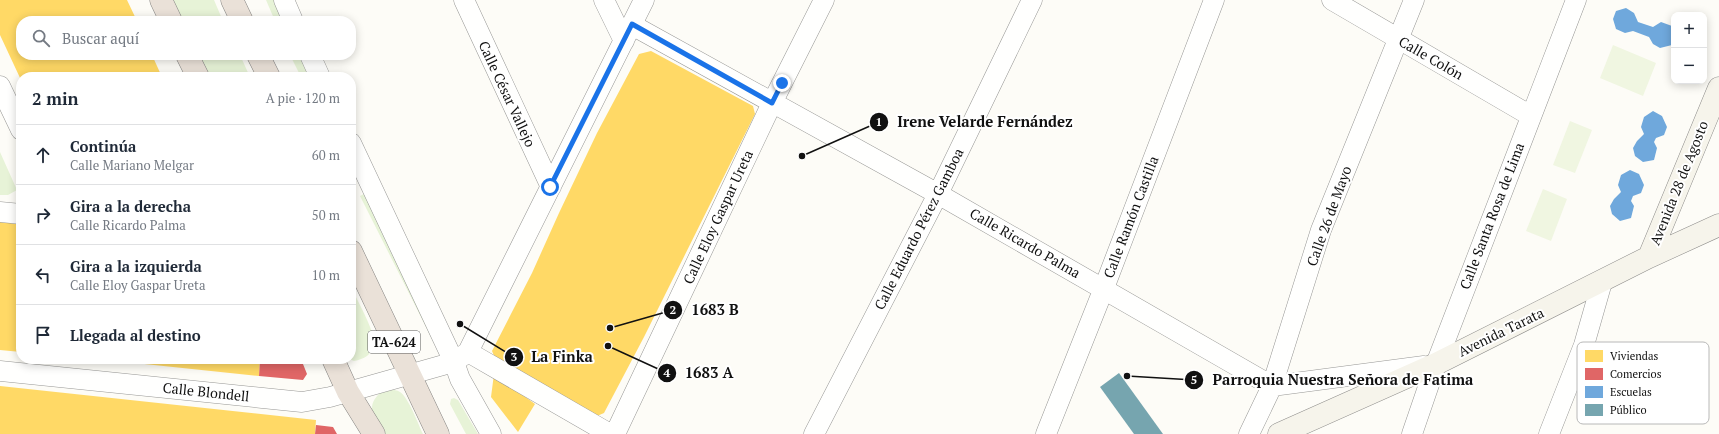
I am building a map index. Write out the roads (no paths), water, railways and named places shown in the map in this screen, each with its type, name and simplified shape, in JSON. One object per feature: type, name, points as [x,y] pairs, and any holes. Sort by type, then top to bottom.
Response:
[{"type":"highway","points":[[161,0],[169,16]]},
{"type":"highway","points":[[232,0],[240,16]]},
{"type":"highway","points":[[190,60],[196,72]]},
{"type":"highway","points":[[260,60],[266,72]]},
{"type":"highway","name":"TA-624","points":[[356,261],[438,434]]},
{"type":"highway","points":[[335,364],[348,392],[374,434]]},
{"type":"street","points":[[284,0],[292,16]]},
{"type":"street","name":"Calle César Vallejo","points":[[464,0],[550,187]]},
{"type":"street","points":[[604,0],[628,33]]},
{"type":"street","points":[[491,434],[460,379],[461,357],[550,187],[644,0]]},
{"type":"street","name":"Calle Eloy Gaspar Ureta","points":[[615,434],[772,103],[824,0]]},
{"type":"street","name":"Calle Eduardo Pérez Gamboa","points":[[814,434],[938,194],[1032,0]]},
{"type":"street","name":"Calle Ramón Castilla","points":[[1046,434],[1104,288],[1214,0]]},
{"type":"street","name":"Calle Colón","points":[[1332,0],[1530,116]]},
{"type":"street","name":"Calle 26 de Mayo","points":[[1249,434],[1272,386],[1322,230],[1414,0]]},
{"type":"street","name":"Calle Santa Rosa de Lima","points":[[1412,434],[1436,364],[1530,116],[1576,0]]},
{"type":"street","name":"Calle Ricardo Palma","points":[[628,33],[772,103],[938,194],[1104,288],[1272,386]]},
{"type":"street","points":[[312,60],[318,72]]},
{"type":"street","points":[[0,86],[16,120]]},
{"type":"street","name":"Avenida 28 de Agosto","points":[[1649,257],[1719,88]]},
{"type":"street","points":[[356,153],[461,357],[610,434]]},
{"type":"street","points":[[0,212],[16,214]]},
{"type":"street","name":"Avenida Tarata","points":[[1279,434],[1436,364],[1602,282],[1649,257],[1719,224]]},
{"type":"street","points":[[1585,342],[1602,282]]},
{"type":"street","name":"Calle Blondell","points":[[0,371],[302,402],[330,397],[410,375],[461,357]]},
{"type":"street","points":[[1549,434],[1577,363]]},
{"type":"street","points":[[1272,386],[1436,364]]},
{"type":"place","name":"Irene Velarde Fernández","points":[[802,156]]},
{"type":"place","name":"La Finka","points":[[460,324]]},
{"type":"place","name":"1683 B","points":[[610,328]]},
{"type":"place","name":"1683 A","points":[[608,346]]},
{"type":"place","name":"Parroquia Nuestra Señora de Fatima","points":[[1127,376]]}]
